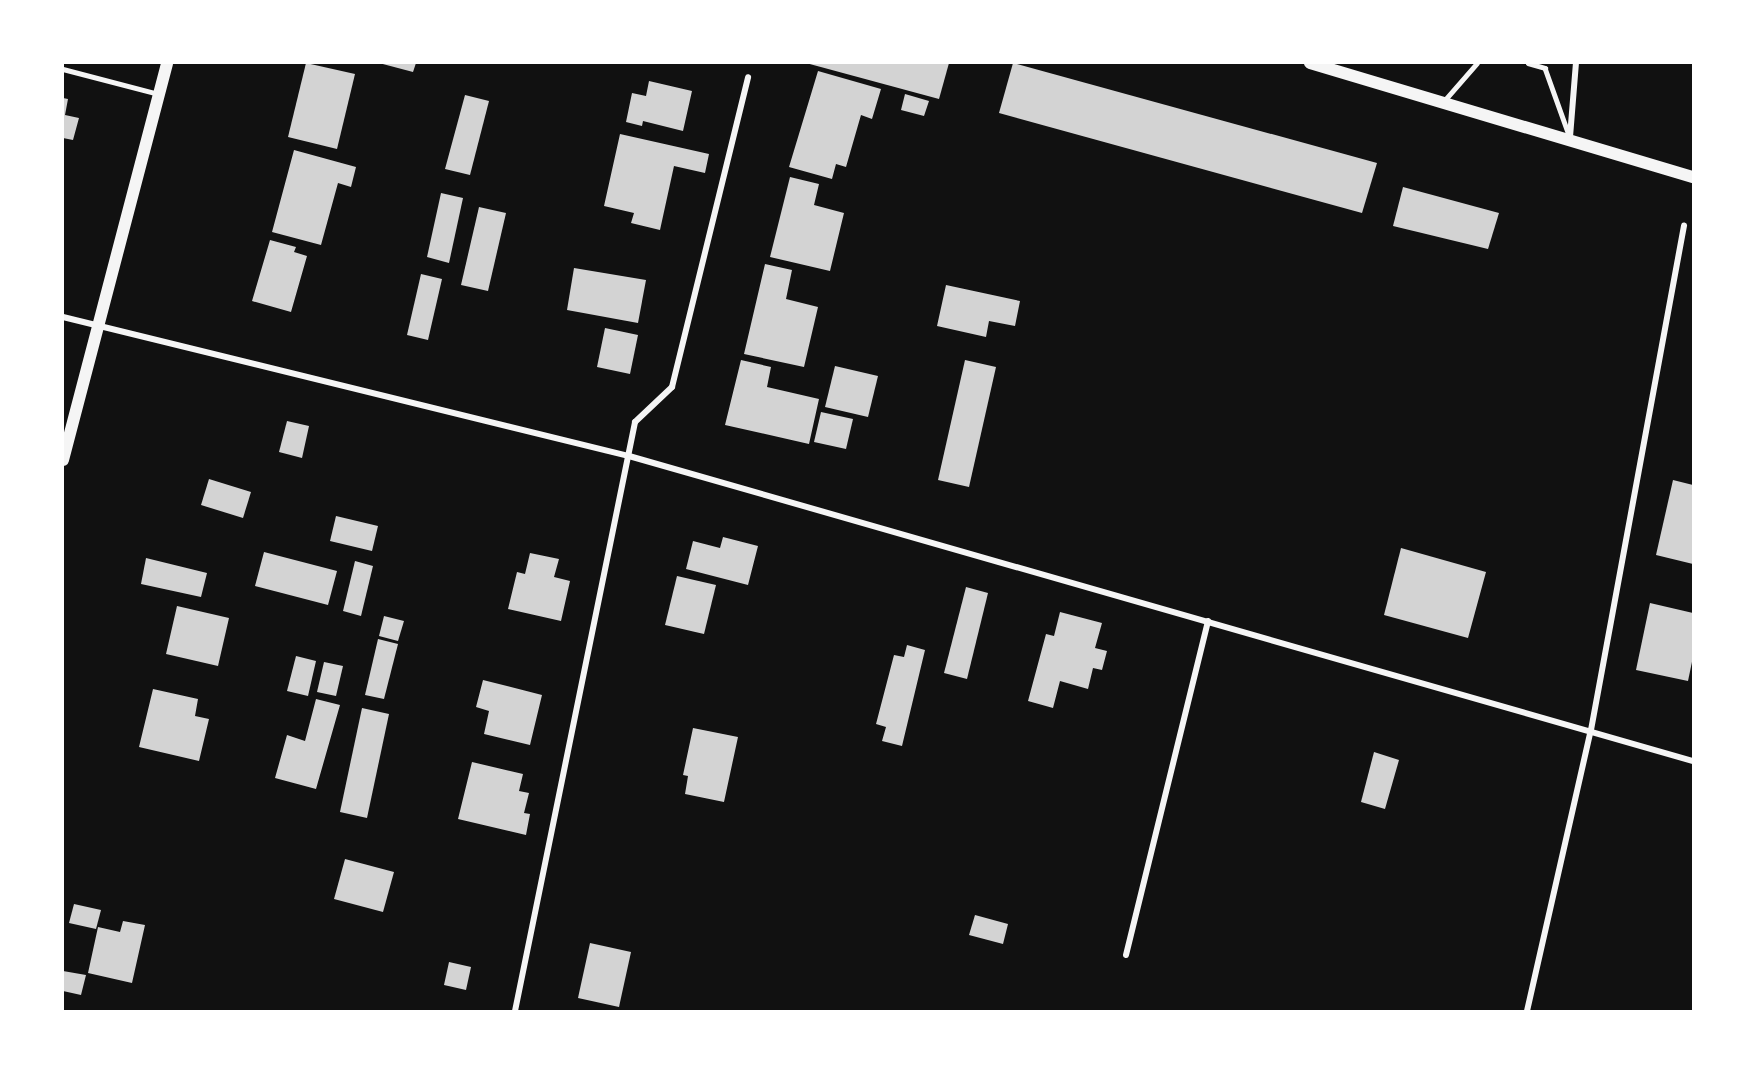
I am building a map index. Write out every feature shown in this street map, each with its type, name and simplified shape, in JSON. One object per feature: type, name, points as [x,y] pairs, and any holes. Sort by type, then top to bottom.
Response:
[{"type":"main road","points":[[63,460],[167,63]]},
{"type":"main road","points":[[1310,63],[1570,137],[1693,177]]},
{"type":"street","points":[[1570,137],[1576,63]]},
{"type":"street","points":[[515,1011],[635,422],[672,387],[747,77]]},
{"type":"street","points":[[1527,1011],[1591,730],[1684,226]]},
{"type":"street","points":[[63,317],[629,456],[1693,760]]},
{"type":"street","points":[[1126,955],[1208,621]]},
{"type":"lane","points":[[1444,101],[1477,63]]},
{"type":"lane","points":[[1528,63],[1545,68],[1570,137]]},
{"type":"lane","points":[[63,69],[159,94]]},
{"type":"building","points":[[306,63],[355,74],[337,149],[288,137]]},
{"type":"building","points":[[379,63],[416,63],[413,72]]},
{"type":"building","points":[[806,63],[949,63],[939,99]]},
{"type":"building","points":[[1013,63],[1377,163],[1362,213],[999,113]]},
{"type":"building","points":[[818,71],[881,89],[872,119],[861,115],[846,167],[836,164],[832,179],[789,167]]},
{"type":"building","points":[[649,81],[692,91],[683,131],[643,121],[642,126],[626,122],[632,93],[646,96]]},
{"type":"building","points":[[905,94],[929,101],[924,116],[901,110]]},
{"type":"building","points":[[465,95],[489,101],[470,175],[445,169]]},
{"type":"building","points":[[63,98],[68,99],[65,115],[79,118],[73,140],[63,138]]},
{"type":"building","points":[[620,134],[709,154],[705,173],[674,166],[660,230],[631,223],[634,213],[604,206]]},
{"type":"building","points":[[294,150],[356,167],[351,187],[338,183],[321,245],[272,232]]},
{"type":"building","points":[[790,177],[819,184],[814,205],[844,213],[830,271],[770,257]]},
{"type":"building","points":[[1403,187],[1499,213],[1488,249],[1393,226]]},
{"type":"building","points":[[441,193],[463,198],[449,263],[427,257]]},
{"type":"building","points":[[479,207],[506,213],[488,291],[461,285]]},
{"type":"building","points":[[270,240],[296,247],[294,252],[307,256],[291,312],[252,301]]},
{"type":"building","points":[[765,264],[792,270],[786,299],[818,307],[804,367],[744,354]]},
{"type":"building","points":[[574,268],[646,280],[638,323],[567,310]]},
{"type":"building","points":[[421,274],[442,279],[428,340],[407,335]]},
{"type":"building","points":[[946,285],[1020,301],[1015,326],[989,321],[986,337],[937,326]]},
{"type":"building","points":[[605,328],[638,335],[630,374],[597,367]]},
{"type":"building","points":[[741,360],[771,367],[767,387],[819,399],[809,444],[725,425]]},
{"type":"building","points":[[965,360],[996,367],[969,487],[938,480]]},
{"type":"building","points":[[835,366],[878,376],[868,417],[825,407]]},
{"type":"building","points":[[821,412],[853,419],[846,449],[814,442]]},
{"type":"building","points":[[287,421],[309,426],[302,458],[279,452]]},
{"type":"building","points":[[209,479],[251,492],[243,518],[201,505]]},
{"type":"building","points":[[1673,480],[1693,485],[1693,564],[1656,555]]},
{"type":"building","points":[[336,516],[378,526],[372,551],[330,541]]},
{"type":"building","points":[[723,537],[758,546],[748,585],[686,569],[693,541],[720,548]]},
{"type":"building","points":[[1401,548],[1486,572],[1468,638],[1384,615]]},
{"type":"building","points":[[264,552],[337,571],[328,605],[255,586]]},
{"type":"building","points":[[530,553],[559,559],[554,577],[570,581],[561,621],[508,609],[517,572],[525,574]]},
{"type":"building","points":[[146,558],[207,573],[201,597],[141,584]]},
{"type":"building","points":[[355,561],[373,566],[361,616],[343,611]]},
{"type":"building","points":[[677,576],[716,585],[704,634],[665,625]]},
{"type":"building","points":[[966,587],[988,593],[967,679],[944,673]]},
{"type":"building","points":[[1650,603],[1693,613],[1693,657],[1688,681],[1636,670]]},
{"type":"building","points":[[177,606],[229,618],[218,666],[166,654]]},
{"type":"building","points":[[1060,612],[1102,623],[1095,648],[1107,651],[1102,670],[1093,668],[1088,689],[1060,681],[1053,708],[1028,701],[1046,634],[1054,636]]},
{"type":"building","points":[[384,616],[404,621],[398,641],[379,636]]},
{"type":"building","points":[[378,639],[398,644],[384,699],[365,695]]},
{"type":"building","points":[[907,645],[925,650],[902,746],[882,741],[886,727],[876,724],[894,655],[904,657]]},
{"type":"building","points":[[296,656],[316,661],[308,696],[287,691]]},
{"type":"building","points":[[324,662],[343,666],[336,696],[317,692]]},
{"type":"building","points":[[483,680],[542,695],[530,745],[484,734],[489,711],[476,707]]},
{"type":"building","points":[[153,689],[198,699],[195,716],[209,719],[199,761],[139,747]]},
{"type":"building","points":[[316,699],[340,705],[316,789],[275,778],[287,735],[305,741]]},
{"type":"building","points":[[362,708],[389,714],[367,818],[340,812]]},
{"type":"building","points":[[693,728],[738,737],[724,802],[685,794],[688,776],[683,775]]},
{"type":"building","points":[[1374,752],[1399,760],[1385,809],[1361,802]]},
{"type":"building","points":[[472,762],[523,774],[519,791],[529,793],[524,813],[530,814],[526,835],[458,819]]},
{"type":"building","points":[[345,859],[394,872],[383,912],[334,899]]},
{"type":"building","points":[[74,904],[101,910],[96,929],[69,923]]},
{"type":"building","points":[[975,915],[1008,924],[1003,944],[969,935]]},
{"type":"building","points":[[123,921],[145,925],[132,983],[88,973],[98,927],[120,932]]},
{"type":"building","points":[[590,943],[631,952],[619,1007],[578,998]]},
{"type":"building","points":[[449,962],[471,967],[466,990],[444,985]]},
{"type":"building","points":[[63,971],[86,975],[81,995],[63,991]]}]
